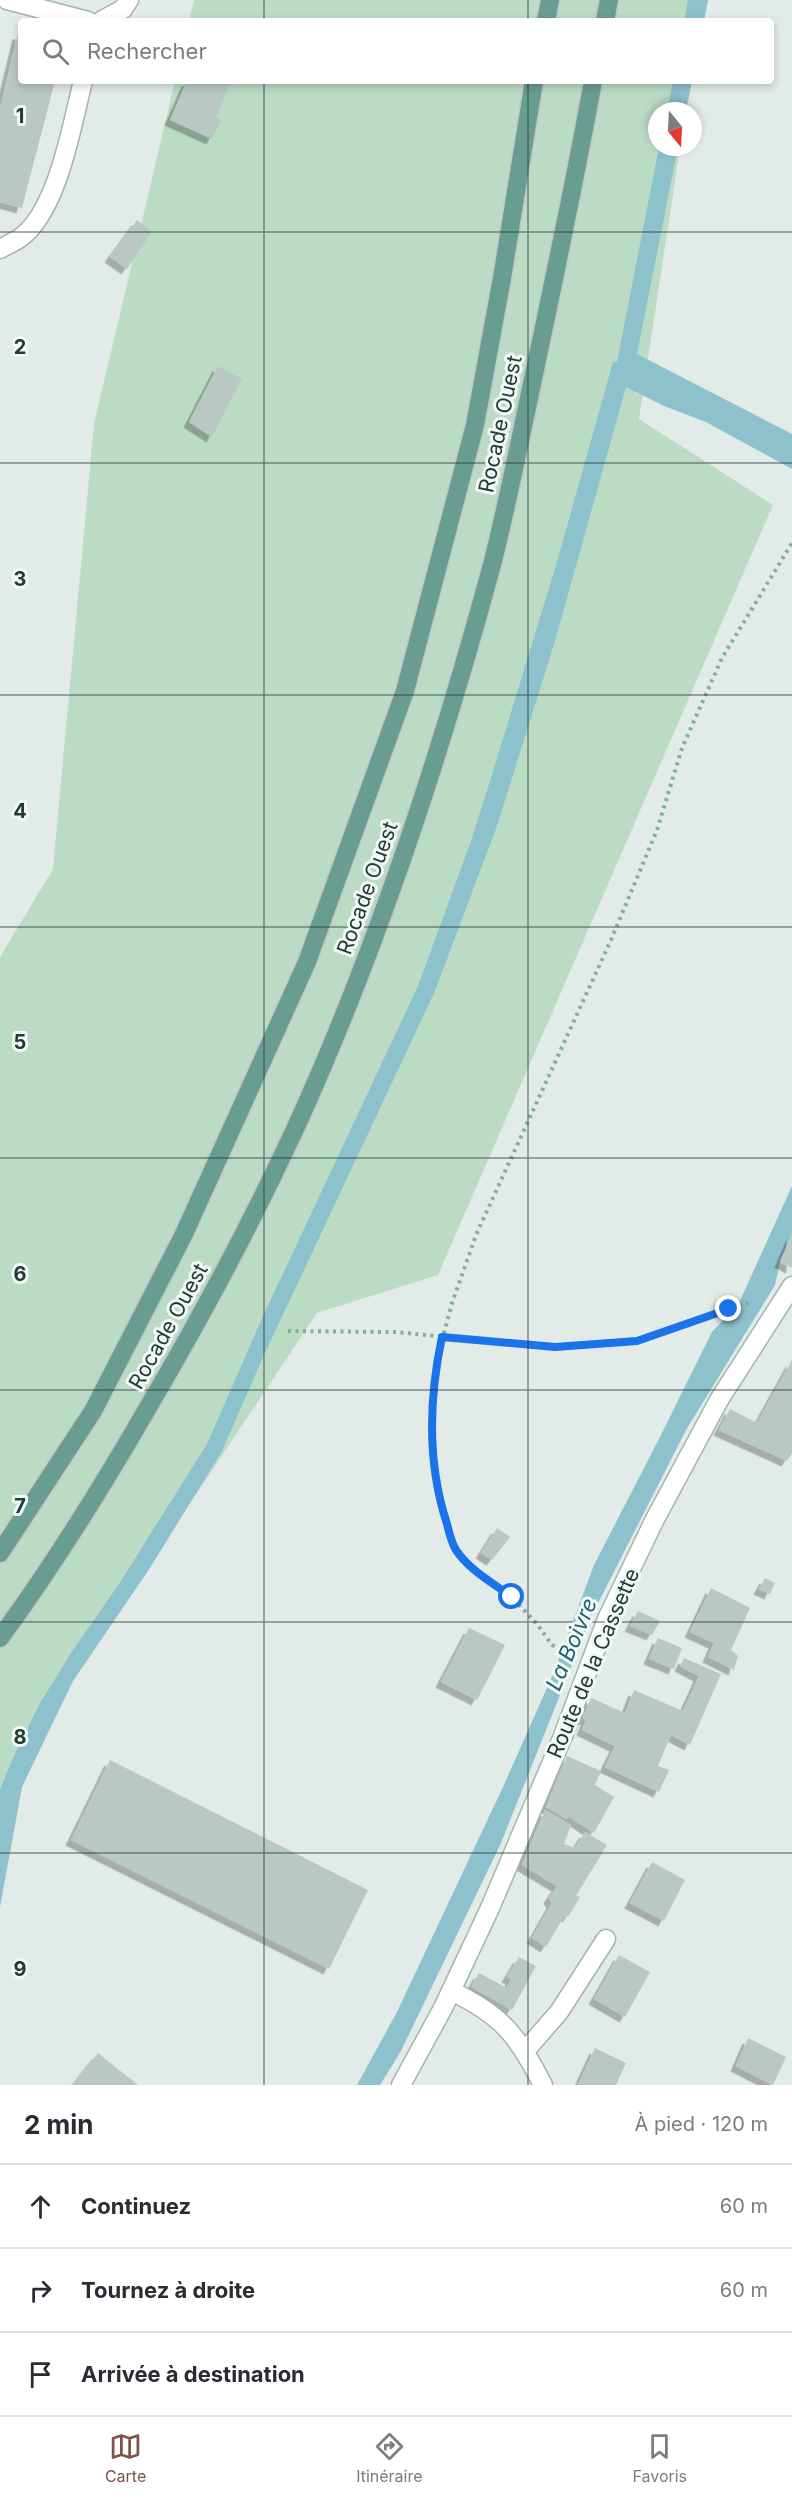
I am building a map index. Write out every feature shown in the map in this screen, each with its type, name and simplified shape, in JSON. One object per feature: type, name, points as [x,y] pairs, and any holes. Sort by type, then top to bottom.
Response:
[{"type":"main road","points":[[547,18],[550,0]]},
{"type":"main road","points":[[606,18],[609,0]]},
{"type":"main road","name":"Rocade Ouest","points":[[0,1553],[93,1411],[179,1244],[289,1004],[319,929],[405,691],[475,425],[534,84]]},
{"type":"main road","name":"Rocade Ouest","points":[[0,1638],[27,1602],[109,1474],[209,1301],[297,1126],[388,900],[442,737],[494,555],[566,224],[592,84]]},
{"type":"street","points":[[7,0],[76,18]]},
{"type":"street","points":[[106,18],[123,9],[129,0]]},
{"type":"street","points":[[0,249],[22,237],[44,210],[59,172],[81,84]]},
{"type":"street","name":"Route de la Cassette","points":[[401,2085],[451,1991],[490,1908],[558,1746],[607,1619],[654,1521],[719,1400],[792,1286]]},
{"type":"street","points":[[525,2051],[559,2012],[606,1939]]},
{"type":"street","points":[[451,1991],[482,2007],[520,2042],[543,2085]]},
{"type":"path","points":[[552,1645],[537,1624],[512,1597],[468,1564],[454,1548],[442,1511],[432,1453],[434,1394],[442,1337],[476,1235],[611,940],[657,830],[682,748],[722,658],[792,543]]},
{"type":"path","points":[[288,1331],[394,1332],[555,1347],[637,1341],[729,1309]]},
{"type":"green space","points":[[194,0],[703,0],[700,18],[190,18]]},
{"type":"green space","points":[[174,84],[690,84],[687,102],[648,102],[648,156],[679,156],[639,419],[773,505],[438,1275],[317,1313],[0,1788],[0,957],[53,869],[94,424]]},
{"type":"water","points":[[688,0],[708,0],[705,18],[685,18]]},
{"type":"water","points":[[672,84],[691,84],[688,102],[669,102]]},
{"type":"water","points":[[657,156],[676,156],[637,354],[792,434],[792,469],[706,422],[664,406],[626,387],[555,641],[497,826],[435,991],[264,1355],[222,1451],[150,1568],[73,1681],[22,1787],[0,1907],[0,1789],[15,1754],[40,1703],[73,1650],[119,1584],[207,1444],[264,1314],[418,986],[471,841],[557,562],[613,362],[617,362]]},
{"type":"water","name":"La Boivre","points":[[792,1186],[792,1234],[780,1262],[775,1285],[686,1430],[591,1617],[501,1843],[401,2051],[380,2085],[357,2085],[397,2012],[503,1787],[554,1672],[594,1565],[712,1332],[739,1303]]},
{"type":"building","points":[[18,34],[18,84],[54,84],[22,208],[0,202],[0,108]]},
{"type":"building","points":[[186,84],[230,84],[216,117],[221,120],[212,139],[170,120]]},
{"type":"building","points":[[137,220],[152,232],[127,269],[110,257]]},
{"type":"building","points":[[218,366],[242,379],[212,437],[189,422]]},
{"type":"building","points":[[792,1234],[792,1266],[791,1268],[780,1262]]},
{"type":"building","points":[[792,1360],[792,1453],[787,1461],[719,1430],[730,1409],[757,1423]]},
{"type":"building","points":[[497,1528],[510,1537],[492,1560],[481,1553]]},
{"type":"building","points":[[765,1578],[775,1583],[770,1594],[759,1589]]},
{"type":"building","points":[[711,1588],[750,1608],[731,1650],[738,1656],[734,1670],[708,1657],[714,1643],[690,1632]]},
{"type":"building","points":[[638,1611],[660,1621],[652,1635],[630,1626]]},
{"type":"building","points":[[469,1628],[505,1645],[477,1700],[441,1682]]},
{"type":"building","points":[[658,1638],[682,1648],[674,1669],[649,1659]]},
{"type":"building","points":[[684,1658],[721,1674],[690,1745],[671,1735],[658,1766],[669,1770],[659,1792],[605,1767],[615,1746],[582,1730],[586,1720],[583,1718],[591,1698],[625,1713],[634,1690],[683,1711],[699,1676],[680,1666]]},
{"type":"building","points":[[567,1756],[601,1771],[595,1785],[614,1797],[594,1833],[568,1816],[566,1819],[546,1807]]},
{"type":"building","points":[[110,1760],[368,1890],[329,1969],[71,1840]]},
{"type":"building","points":[[545,1810],[571,1825],[564,1844],[575,1848],[585,1832],[607,1845],[576,1896],[580,1897],[568,1917],[565,1915],[546,1947],[532,1938],[552,1903],[549,1898],[557,1886],[522,1865]]},
{"type":"building","points":[[652,1862],[685,1880],[664,1921],[630,1903]]},
{"type":"building","points":[[619,1955],[650,1972],[625,2017],[594,1999]]},
{"type":"building","points":[[519,1957],[536,1966],[512,2010],[471,1987],[479,1973],[507,1988],[511,1979],[507,1977]]},
{"type":"building","points":[[748,2038],[786,2057],[773,2085],[736,2066]]},
{"type":"building","points":[[595,2048],[626,2063],[616,2085],[578,2085]]},
{"type":"building","points":[[98,2053],[138,2085],[73,2085]]},
{"type":"route","points":[[512,1597],[468,1564],[454,1548],[442,1511],[432,1453],[434,1394],[442,1337],[555,1347],[637,1341],[729,1309]]}]
